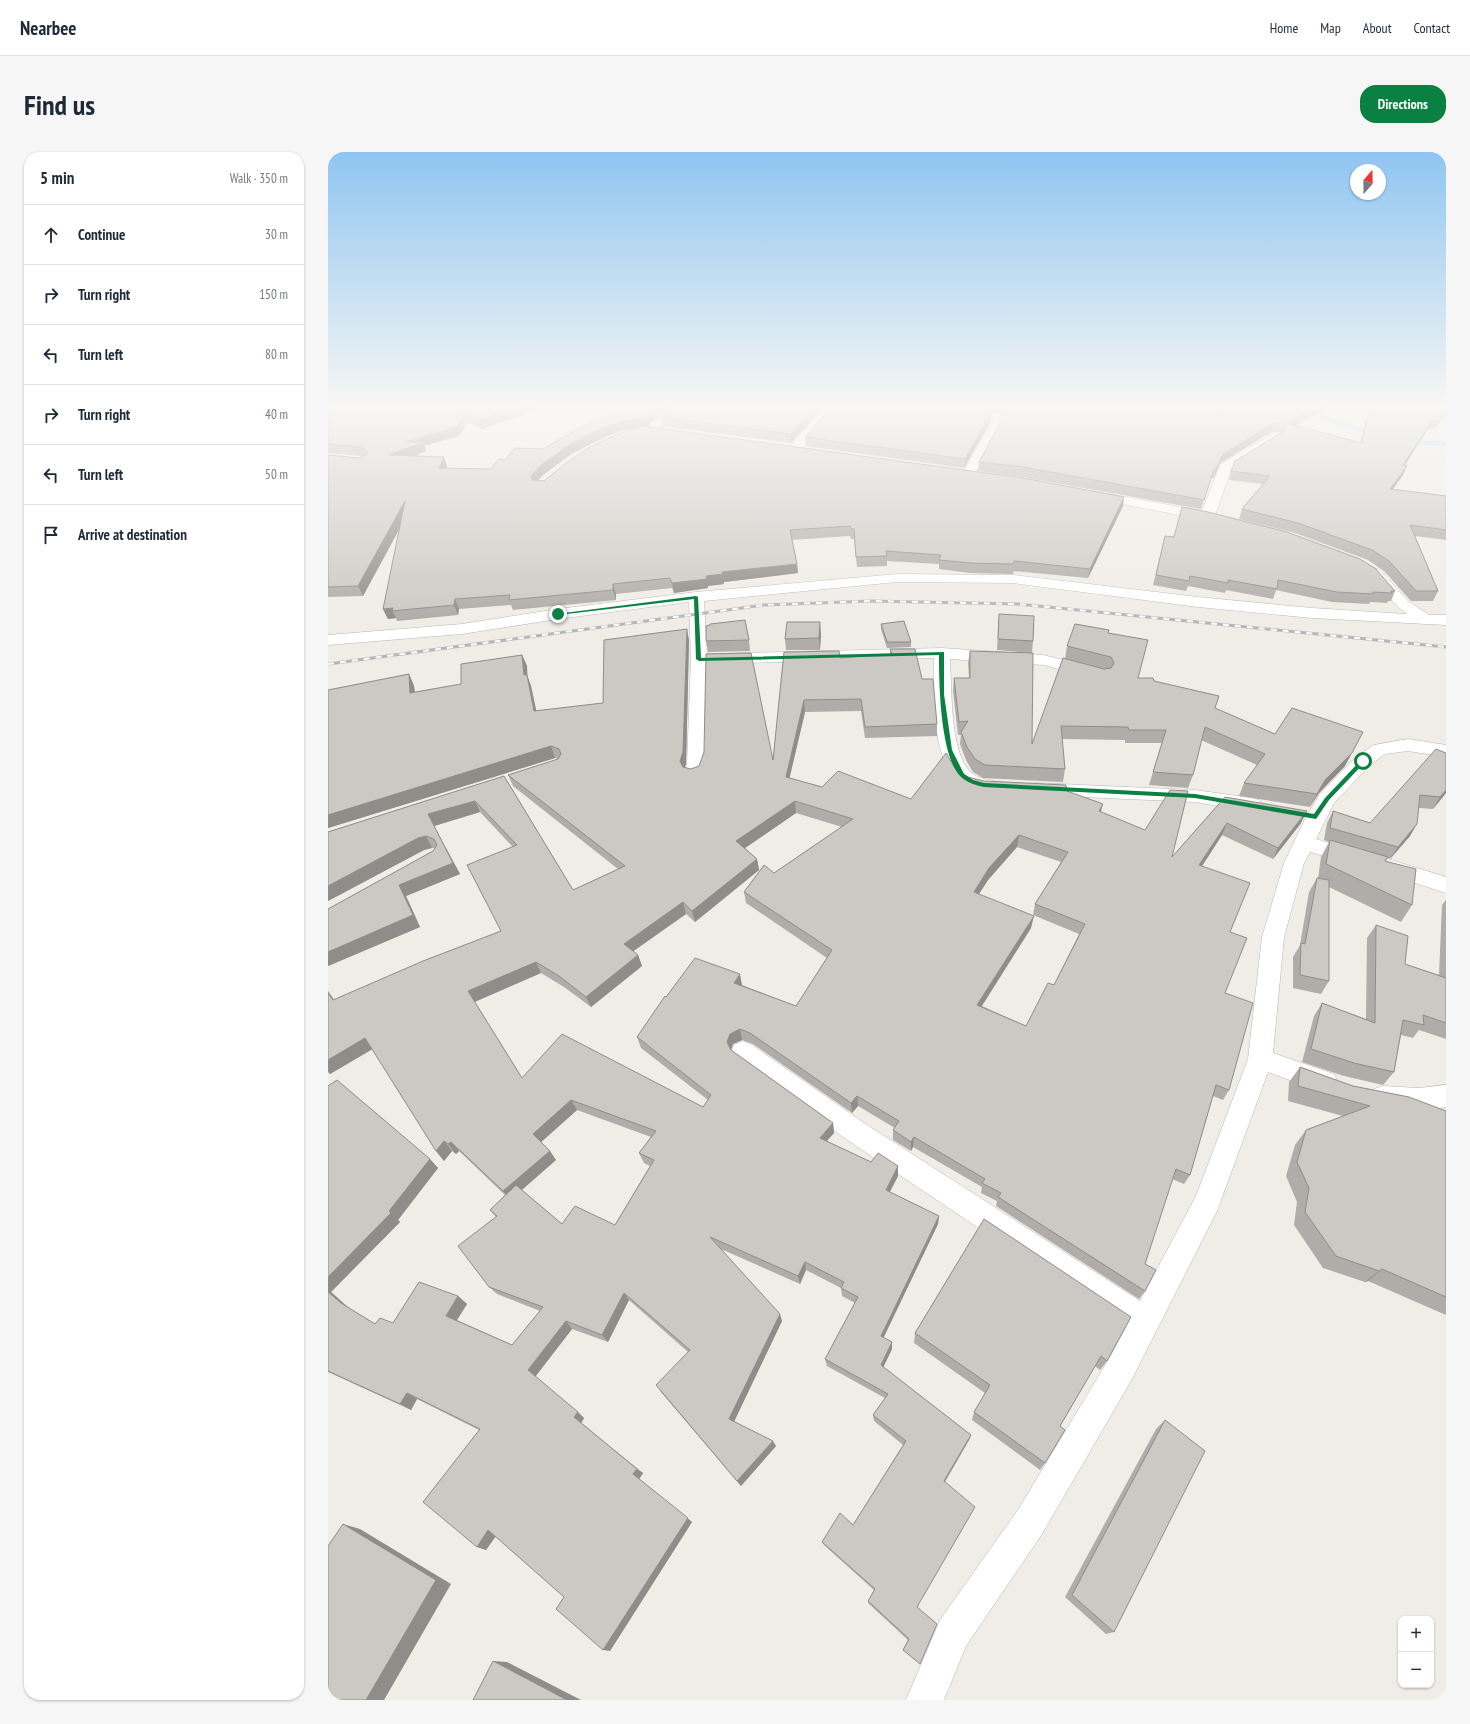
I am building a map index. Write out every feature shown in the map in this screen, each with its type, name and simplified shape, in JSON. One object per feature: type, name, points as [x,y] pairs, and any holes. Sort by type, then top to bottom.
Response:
[{"type":"street","points":[[1206,516],[1221,478]]},
{"type":"street","points":[[1083,493],[1222,520]]},
{"type":"street","points":[[1362,564],[1378,574],[1403,604],[1425,620]]},
{"type":"street","points":[[328,640],[462,629],[558,614],[696,597],[897,578],[1013,579],[1198,602],[1312,613],[1446,620]]},
{"type":"street","points":[[693,773],[696,764],[699,659],[696,597]]},
{"type":"street","points":[[699,659],[942,653],[1044,660],[1102,675]]},
{"type":"street","points":[[942,653],[942,694],[950,750],[962,775],[971,782],[1014,787],[1195,796],[1266,807]]},
{"type":"street","points":[[925,1700],[953,1632],[1030,1522],[1121,1368],[1207,1202],[1260,1059],[1273,937],[1294,863],[1304,843],[1309,815],[1327,799],[1363,761],[1380,749],[1408,745],[1446,751]]},
{"type":"street","points":[[1304,843],[1446,885]]},
{"type":"street","points":[[743,1052],[855,1130],[1144,1322]]},
{"type":"street","points":[[1260,1059],[1356,1092],[1388,1098],[1419,1099],[1446,1096]]},
{"type":"building","points":[[328,478],[532,478],[532,480],[544,481],[547,478],[1024,478],[1124,497],[1090,569],[1014,561],[1014,564],[971,563],[939,560],[941,555],[886,551],[887,556],[856,557],[854,529],[851,529],[850,526],[790,530],[797,564],[722,572],[723,574],[706,576],[707,579],[672,583],[670,578],[613,584],[613,590],[509,600],[510,595],[455,599],[454,605],[392,611],[393,608],[383,609],[405,501],[358,586],[328,587]]},
{"type":"building","points":[[1085,478],[1211,478],[1204,500]]},
{"type":"building","points":[[1268,478],[1398,478],[1390,489],[1446,496],[1446,530],[1410,525],[1438,591],[1416,591],[1389,561],[1372,550],[1298,523],[1242,509]]},
{"type":"building","points":[[1182,507],[1287,532],[1360,559],[1376,569],[1395,591],[1391,591],[1392,593],[1373,592],[1373,594],[1337,592],[1278,580],[1277,589],[1228,580],[1228,583],[1190,576],[1189,581],[1156,575],[1165,536],[1174,537]]},
{"type":"building","points":[[999,614],[1034,616],[1033,641],[998,639]]},
{"type":"building","points":[[745,620],[749,640],[706,641],[706,626],[710,624]]},
{"type":"building","points":[[904,621],[911,642],[887,642],[881,624]]},
{"type":"building","points":[[787,622],[820,622],[819,638],[785,639]]},
{"type":"building","points":[[1075,624],[1109,630],[1108,633],[1148,640],[1138,678],[1153,678],[1154,681],[1219,696],[1215,708],[1275,734],[1292,708],[1363,732],[1352,753],[1325,780],[1317,794],[1244,783],[1265,754],[1205,727],[1193,775],[1153,772],[1166,730],[1129,730],[1128,727],[1061,726],[1065,769],[985,765],[975,759],[967,747],[961,732],[968,721],[959,722],[954,678],[970,678],[970,651],[1033,653],[1032,744],[1063,658],[1104,669],[1111,668],[1114,663],[1111,657],[1067,646]]},
{"type":"building","points":[[687,629],[683,752],[680,761],[683,767],[691,769],[699,766],[704,752],[706,654],[751,653],[773,760],[784,652],[839,651],[840,658],[892,654],[890,649],[915,649],[922,679],[933,679],[937,724],[865,727],[861,699],[804,700],[786,777],[822,787],[838,771],[911,799],[946,753],[955,768],[968,777],[984,781],[1066,785],[1067,791],[1103,804],[1099,811],[1145,830],[1170,790],[1188,791],[1172,857],[1225,797],[1307,811],[1278,848],[1227,823],[1199,865],[1250,883],[1230,932],[1247,938],[1225,993],[1253,1003],[1229,1090],[1216,1085],[1190,1175],[1176,1169],[1145,1264],[1156,1270],[1145,1291],[998,1197],[1001,1193],[982,1183],[985,1179],[914,1137],[911,1142],[893,1130],[899,1121],[857,1096],[851,1103],[750,1033],[740,1029],[730,1034],[727,1042],[731,1050],[833,1123],[820,1138],[871,1162],[878,1153],[898,1166],[886,1190],[939,1216],[881,1336],[892,1342],[881,1365],[971,1435],[944,1481],[975,1507],[917,1607],[937,1624],[920,1664],[903,1650],[909,1639],[868,1601],[875,1589],[822,1542],[840,1513],[853,1525],[906,1441],[873,1415],[888,1394],[825,1359],[858,1297],[841,1288],[844,1282],[805,1262],[798,1276],[710,1237],[780,1314],[729,1419],[773,1441],[737,1481],[656,1385],[690,1350],[624,1293],[602,1335],[566,1321],[528,1370],[578,1412],[574,1417],[637,1469],[633,1474],[688,1518],[603,1650],[556,1609],[564,1597],[488,1530],[477,1547],[423,1502],[480,1429],[407,1393],[400,1404],[328,1371],[328,1292],[341,1303],[375,1324],[380,1318],[393,1323],[419,1282],[458,1296],[446,1316],[512,1345],[543,1307],[489,1287],[458,1246],[497,1216],[490,1210],[516,1185],[562,1224],[575,1206],[615,1225],[654,1160],[639,1153],[656,1131],[571,1100],[533,1134],[550,1151],[503,1191],[451,1142],[448,1144],[444,1141],[436,1151],[365,1038],[328,1060],[328,993],[333,1000],[423,961],[501,931],[467,865],[517,845],[475,801],[428,814],[453,863],[399,885],[413,915],[328,952],[328,909],[433,851],[437,845],[434,839],[426,836],[418,838],[328,886],[328,832],[504,776],[573,890],[625,866],[508,775],[558,759],[561,754],[559,749],[551,746],[328,815],[328,690],[409,674],[410,693],[461,684],[461,664],[522,655],[524,675],[527,675],[534,711],[603,703],[604,640]],"holes":[[[795,801],[853,819],[774,873],[764,865],[744,892],[832,950],[796,1006],[734,983],[740,974],[695,958],[666,997],[665,996],[637,1037],[711,1095],[703,1107],[562,1034],[522,1078],[468,991],[536,962],[559,976],[586,997],[638,955],[624,944],[683,902],[692,911],[757,859],[736,841]],[[1019,835],[1068,852],[1035,904],[1085,924],[1054,985],[1048,983],[1026,1026],[977,1005],[1034,916],[974,892],[989,868]]]},
{"type":"building","points":[[1436,749],[1446,753],[1446,790],[1440,797],[1420,795],[1417,824],[1398,847],[1330,828],[1333,811],[1370,823]]},
{"type":"building","points":[[1330,840],[1388,857],[1385,861],[1416,869],[1412,905],[1326,864]]},
{"type":"building","points":[[1317,878],[1329,880],[1329,981],[1300,975],[1301,943],[1305,944]]},
{"type":"building","points":[[1376,925],[1408,936],[1405,964],[1446,978],[1446,1023],[1423,1015],[1424,1025],[1403,1020],[1394,1072],[1354,1063],[1311,1049],[1322,1003],[1375,1023]]},
{"type":"building","points":[[1300,1067],[1353,1086],[1409,1097],[1446,1111],[1446,1297],[1382,1269],[1379,1271],[1336,1256],[1305,1212],[1309,1188],[1297,1162],[1306,1130],[1370,1106],[1298,1086]]},
{"type":"building","points":[[337,1080],[430,1159],[389,1211],[391,1213],[328,1277],[328,1086]]},
{"type":"building","points":[[984,1219],[1131,1317],[1107,1361],[1101,1356],[1060,1426],[1065,1430],[1045,1463],[974,1412],[990,1385],[915,1333]]},
{"type":"building","points":[[1165,1420],[1205,1451],[1114,1632],[1072,1595]]},
{"type":"building","points":[[343,1524],[436,1580],[366,1700],[328,1700],[328,1546]]},
{"type":"building","points":[[493,1661],[567,1700],[473,1700]]},
{"type":"railway","points":[[328,664],[764,605],[871,601],[1018,604],[1446,647]]},
{"type":"route","points":[[558,614],[696,597],[699,659],[942,653],[942,694],[950,750],[962,775],[971,782],[984,785],[1195,796],[1316,817],[1327,799],[1363,761]]}]
